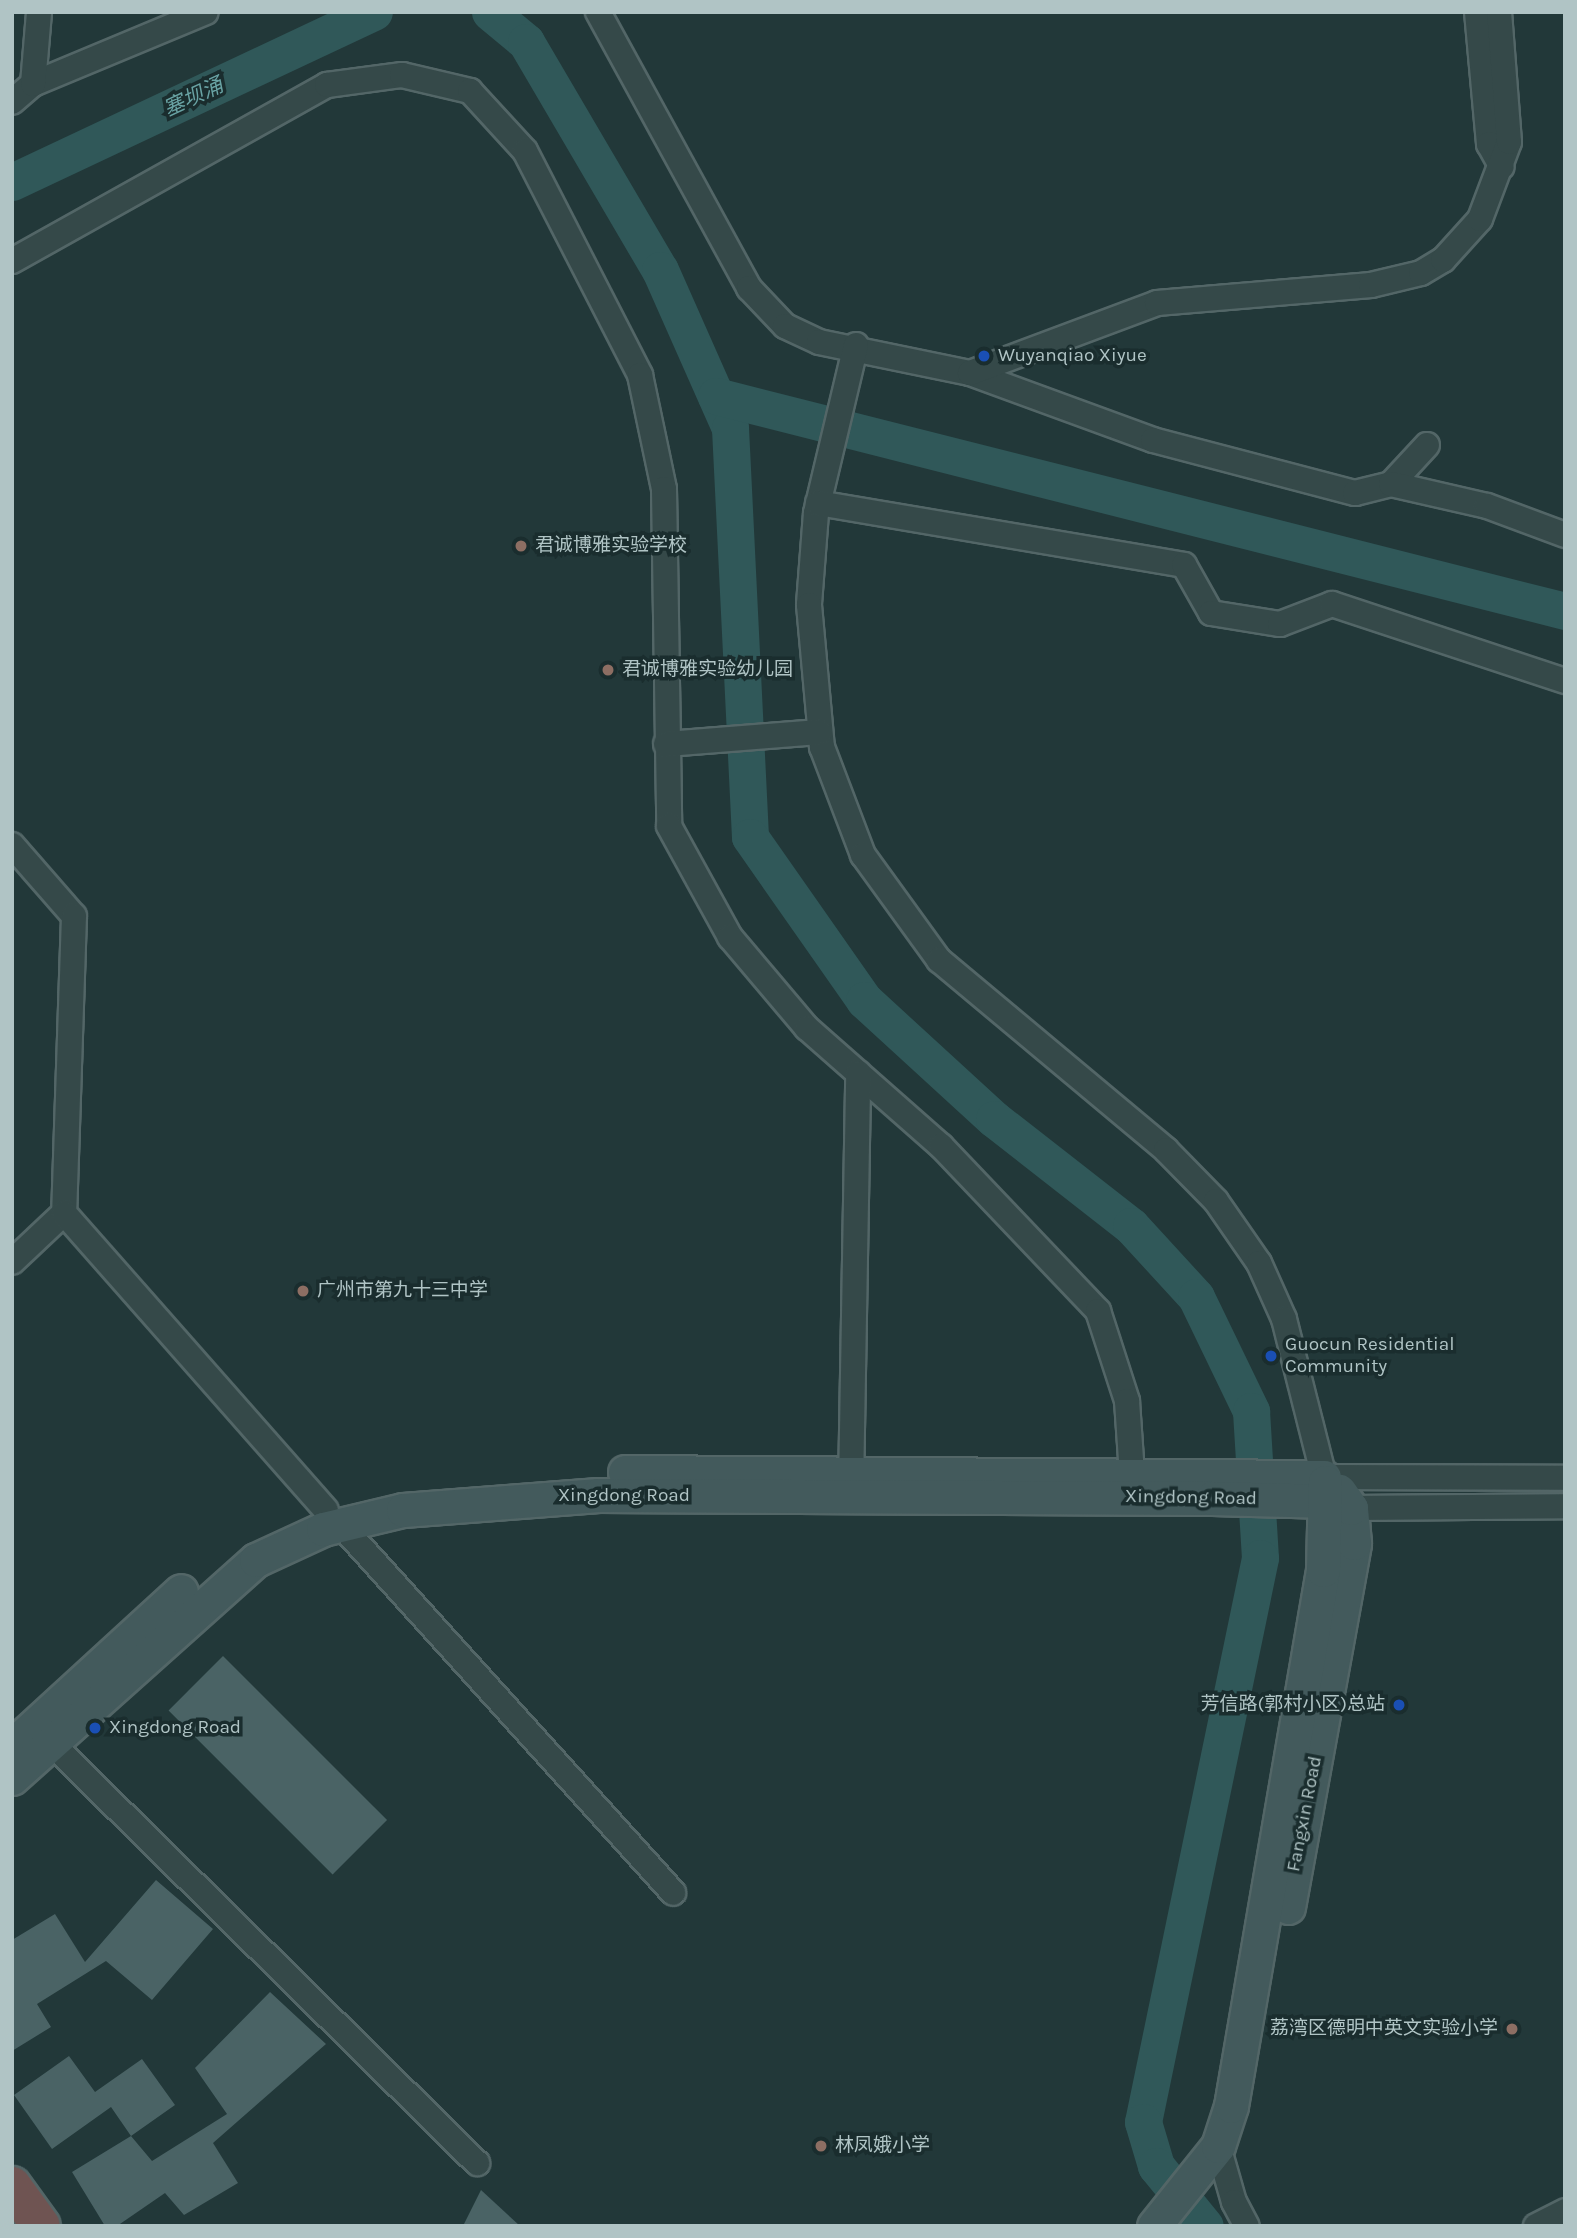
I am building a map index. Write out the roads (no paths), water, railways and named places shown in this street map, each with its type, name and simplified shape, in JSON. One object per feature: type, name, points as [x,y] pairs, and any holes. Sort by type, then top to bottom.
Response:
[{"type":"highway","points":[[12,2186],[41,2226]]},
{"type":"street","points":[[33,84],[39,12]]},
{"type":"street","points":[[12,102],[33,84],[206,12]]},
{"type":"street","points":[[598,12],[759,302],[810,338],[856,345],[970,373],[1153,440],[1355,493],[1391,484],[1487,506],[1565,535]]},
{"type":"street","points":[[1477,12],[1489,144],[1502,167]]},
{"type":"street","points":[[970,373],[1157,303],[1371,285],[1421,273],[1462,243],[1502,167],[1509,142],[1499,12]]},
{"type":"street","points":[[12,261],[327,85],[402,75],[470,91],[525,151],[640,374],[664,489],[669,826],[730,937],[807,1028],[941,1146],[1098,1311],[1127,1401],[1132,1474]]},
{"type":"street","points":[[856,345],[818,502],[809,605],[820,732],[829,776],[863,855],[918,936],[966,984],[1190,1172],[1259,1263],[1284,1319],[1319,1492]]},
{"type":"street","points":[[1391,484],[1427,445]]},
{"type":"street","points":[[818,502],[1184,565],[1210,614],[1280,624],[1332,604],[1565,681]]},
{"type":"street","points":[[666,744],[820,732]]},
{"type":"street","points":[[12,845],[74,916],[64,1213],[333,1517],[673,1892]]},
{"type":"street","points":[[851,1483],[858,1073]]},
{"type":"street","points":[[12,1262],[64,1213]]},
{"type":"street","name":"Xingdong Road","points":[[12,1746],[202,1572],[259,1535],[333,1517],[449,1503],[534,1497],[851,1483],[1132,1474],[1211,1486]]},
{"type":"street","points":[[1319,1492],[1565,1478]]},
{"type":"street","name":"Xingdong Road","points":[[851,1483],[1211,1486],[1319,1492]]},
{"type":"street","points":[[1319,1492],[1565,1506]]},
{"type":"street","name":"Fangxin Road","points":[[1159,2219],[1198,2175],[1218,2146],[1239,2065],[1319,1492]]},
{"type":"street","name":"Xingdong Road","points":[[12,1778],[236,1575],[333,1517]]},
{"type":"street","points":[[50,1742],[477,2163]]},
{"type":"street","points":[[1218,2146],[1234,2202],[1247,2226]]},
{"type":"street","points":[[1536,2226],[1565,2211]]},
{"type":"waterway","name":"塞坝涌","points":[[12,182],[374,12]]},
{"type":"waterway","points":[[490,12],[526,42],[660,270],[730,428],[750,837],[864,1000],[994,1119],[1131,1226],[1196,1297],[1251,1411],[1260,1558],[1143,2122],[1156,2166],[1205,2226]]},
{"type":"waterway","points":[[716,396],[1565,611]]},
{"type":"place","name":"Wuyanqiao Xiyue","points":[[984,356]]},
{"type":"place","name":"君诚博雅实验学校","points":[[521,546]]},
{"type":"place","name":"君诚博雅实验幼儿园","points":[[608,670]]},
{"type":"place","name":"广州市第九十三中学","points":[[303,1291]]},
{"type":"place","name":"Guocun Residential Community","points":[[1271,1356]]},
{"type":"place","name":"芳信路(郭村小区)总站","points":[[1399,1705]]},
{"type":"place","name":"Xingdong Road","points":[[95,1728]]},
{"type":"place","name":"荔湾区德明中英文实验小学","points":[[1512,2029]]},
{"type":"place","name":"林凤娥小学","points":[[821,2146]]}]
